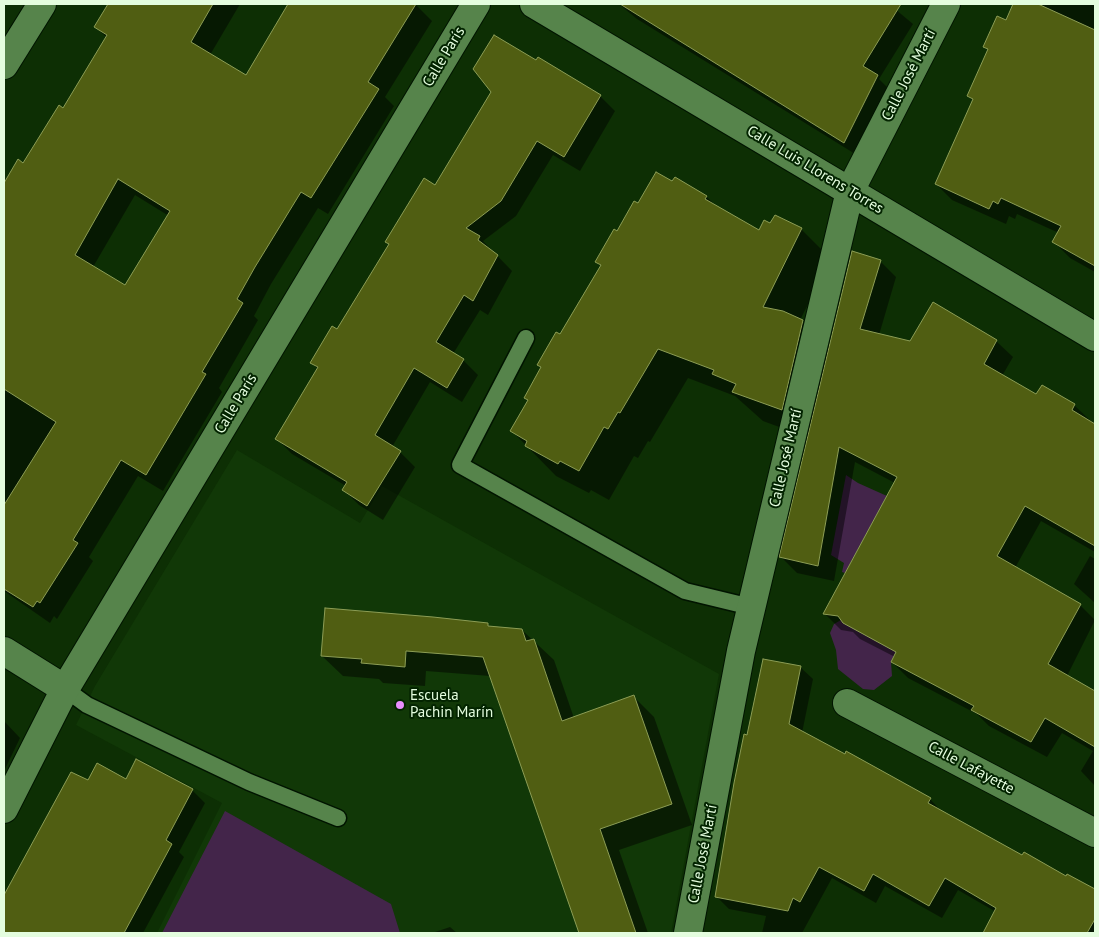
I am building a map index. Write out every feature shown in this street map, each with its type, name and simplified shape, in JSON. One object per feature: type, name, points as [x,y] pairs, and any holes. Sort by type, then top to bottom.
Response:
[{"type":"street","points":[[4,65],[42,4]]},
{"type":"street","name":"Calle París","points":[[4,809],[65,689],[476,4]]},
{"type":"street","name":"Calle Luis Llorens Torres","points":[[534,4],[1095,337]]},
{"type":"street","name":"Calle José Martí","points":[[688,933],[751,607],[850,191],[946,4]]},
{"type":"street","points":[[4,651],[65,689]]},
{"type":"street","name":"Calle Lafayette","points":[[848,703],[1095,833]]},
{"type":"lane","points":[[526,338],[460,465],[684,591],[751,607]]},
{"type":"lane","points":[[65,689],[87,705],[248,782],[338,818]]},
{"type":"shaded area","name":"Escuela Pachin Marín","points":[[237,450],[360,523],[382,486],[719,674],[671,933],[157,933],[222,803],[76,725],[95,686]]},
{"type":"shaded area","points":[[846,475],[858,483],[887,496],[845,573],[842,572],[844,563],[831,555]]},
{"type":"shaded area","points":[[841,620],[867,636],[898,648],[891,662],[892,676],[874,690],[863,689],[838,669],[836,650],[830,633],[834,624]]},
{"type":"shaded area","points":[[225,811],[391,904],[400,933],[162,933]]},
{"type":"building","points":[[108,4],[213,4],[191,42],[246,75],[288,4],[416,4],[368,82],[379,89],[311,198],[301,192],[255,267],[237,299],[243,303],[202,372],[206,374],[146,475],[121,460],[73,540],[78,543],[40,603],[37,601],[33,607],[4,589],[4,505],[56,422],[4,389],[4,183],[18,159],[23,163],[59,105],[63,108],[107,35],[94,27]],"holes":[[[118,179],[170,211],[125,285],[75,255]]]},
{"type":"building","points":[[620,4],[901,4],[863,66],[878,75],[844,143]]},
{"type":"building","points":[[1013,4],[1038,4],[1095,30],[1095,266],[1052,242],[1061,226],[1001,198],[998,204],[993,201],[989,209],[935,184],[973,99],[967,96],[988,49],[983,47],[997,16],[1006,20]]},
{"type":"building","points":[[494,35],[536,60],[538,57],[601,95],[564,157],[537,141],[501,201],[466,228],[480,236],[478,240],[498,255],[473,301],[464,295],[436,342],[464,359],[447,388],[414,368],[375,435],[401,451],[367,506],[342,490],[347,482],[275,439],[318,367],[310,363],[332,326],[337,329],[389,244],[385,242],[424,178],[435,185],[491,92],[473,69]]},
{"type":"building","points":[[656,172],[672,181],[675,177],[707,196],[705,199],[759,230],[764,220],[770,223],[775,215],[802,228],[763,307],[783,311],[803,320],[782,410],[732,392],[736,384],[712,374],[714,370],[658,349],[620,413],[618,412],[608,429],[604,427],[579,471],[560,461],[558,464],[525,446],[527,441],[510,431],[528,400],[524,398],[541,367],[537,365],[556,332],[560,334],[601,265],[595,262],[614,229],[617,231],[634,201],[638,203]]},
{"type":"building","points":[[852,251],[881,260],[860,329],[910,341],[933,302],[997,340],[984,364],[1036,394],[1042,385],[1075,404],[1072,410],[1095,424],[1095,546],[1025,506],[997,556],[1081,604],[1048,664],[1095,691],[1095,747],[1045,718],[1031,742],[971,710],[974,706],[891,662],[896,652],[843,623],[838,616],[823,614],[897,477],[839,447],[818,566],[779,557]]},
{"type":"building","points":[[325,608],[433,617],[488,623],[488,626],[522,629],[526,641],[534,639],[562,721],[634,695],[672,804],[600,829],[636,933],[579,933],[483,657],[406,651],[405,667],[361,663],[362,659],[321,656]]},
{"type":"building","points":[[763,659],[801,666],[789,724],[845,754],[846,751],[931,798],[928,803],[1022,855],[1024,852],[1066,876],[1067,874],[1095,889],[1095,919],[1087,933],[983,933],[996,908],[945,878],[929,906],[873,874],[864,891],[819,867],[800,902],[793,898],[788,911],[715,897],[734,783],[744,734],[747,735]]},
{"type":"building","points":[[136,759],[193,789],[166,840],[172,844],[124,933],[4,933],[4,895],[71,772],[88,780],[97,763],[126,779]]},
{"type":"place","name":"Escuela Pachin Marín","points":[[400,705]]}]
